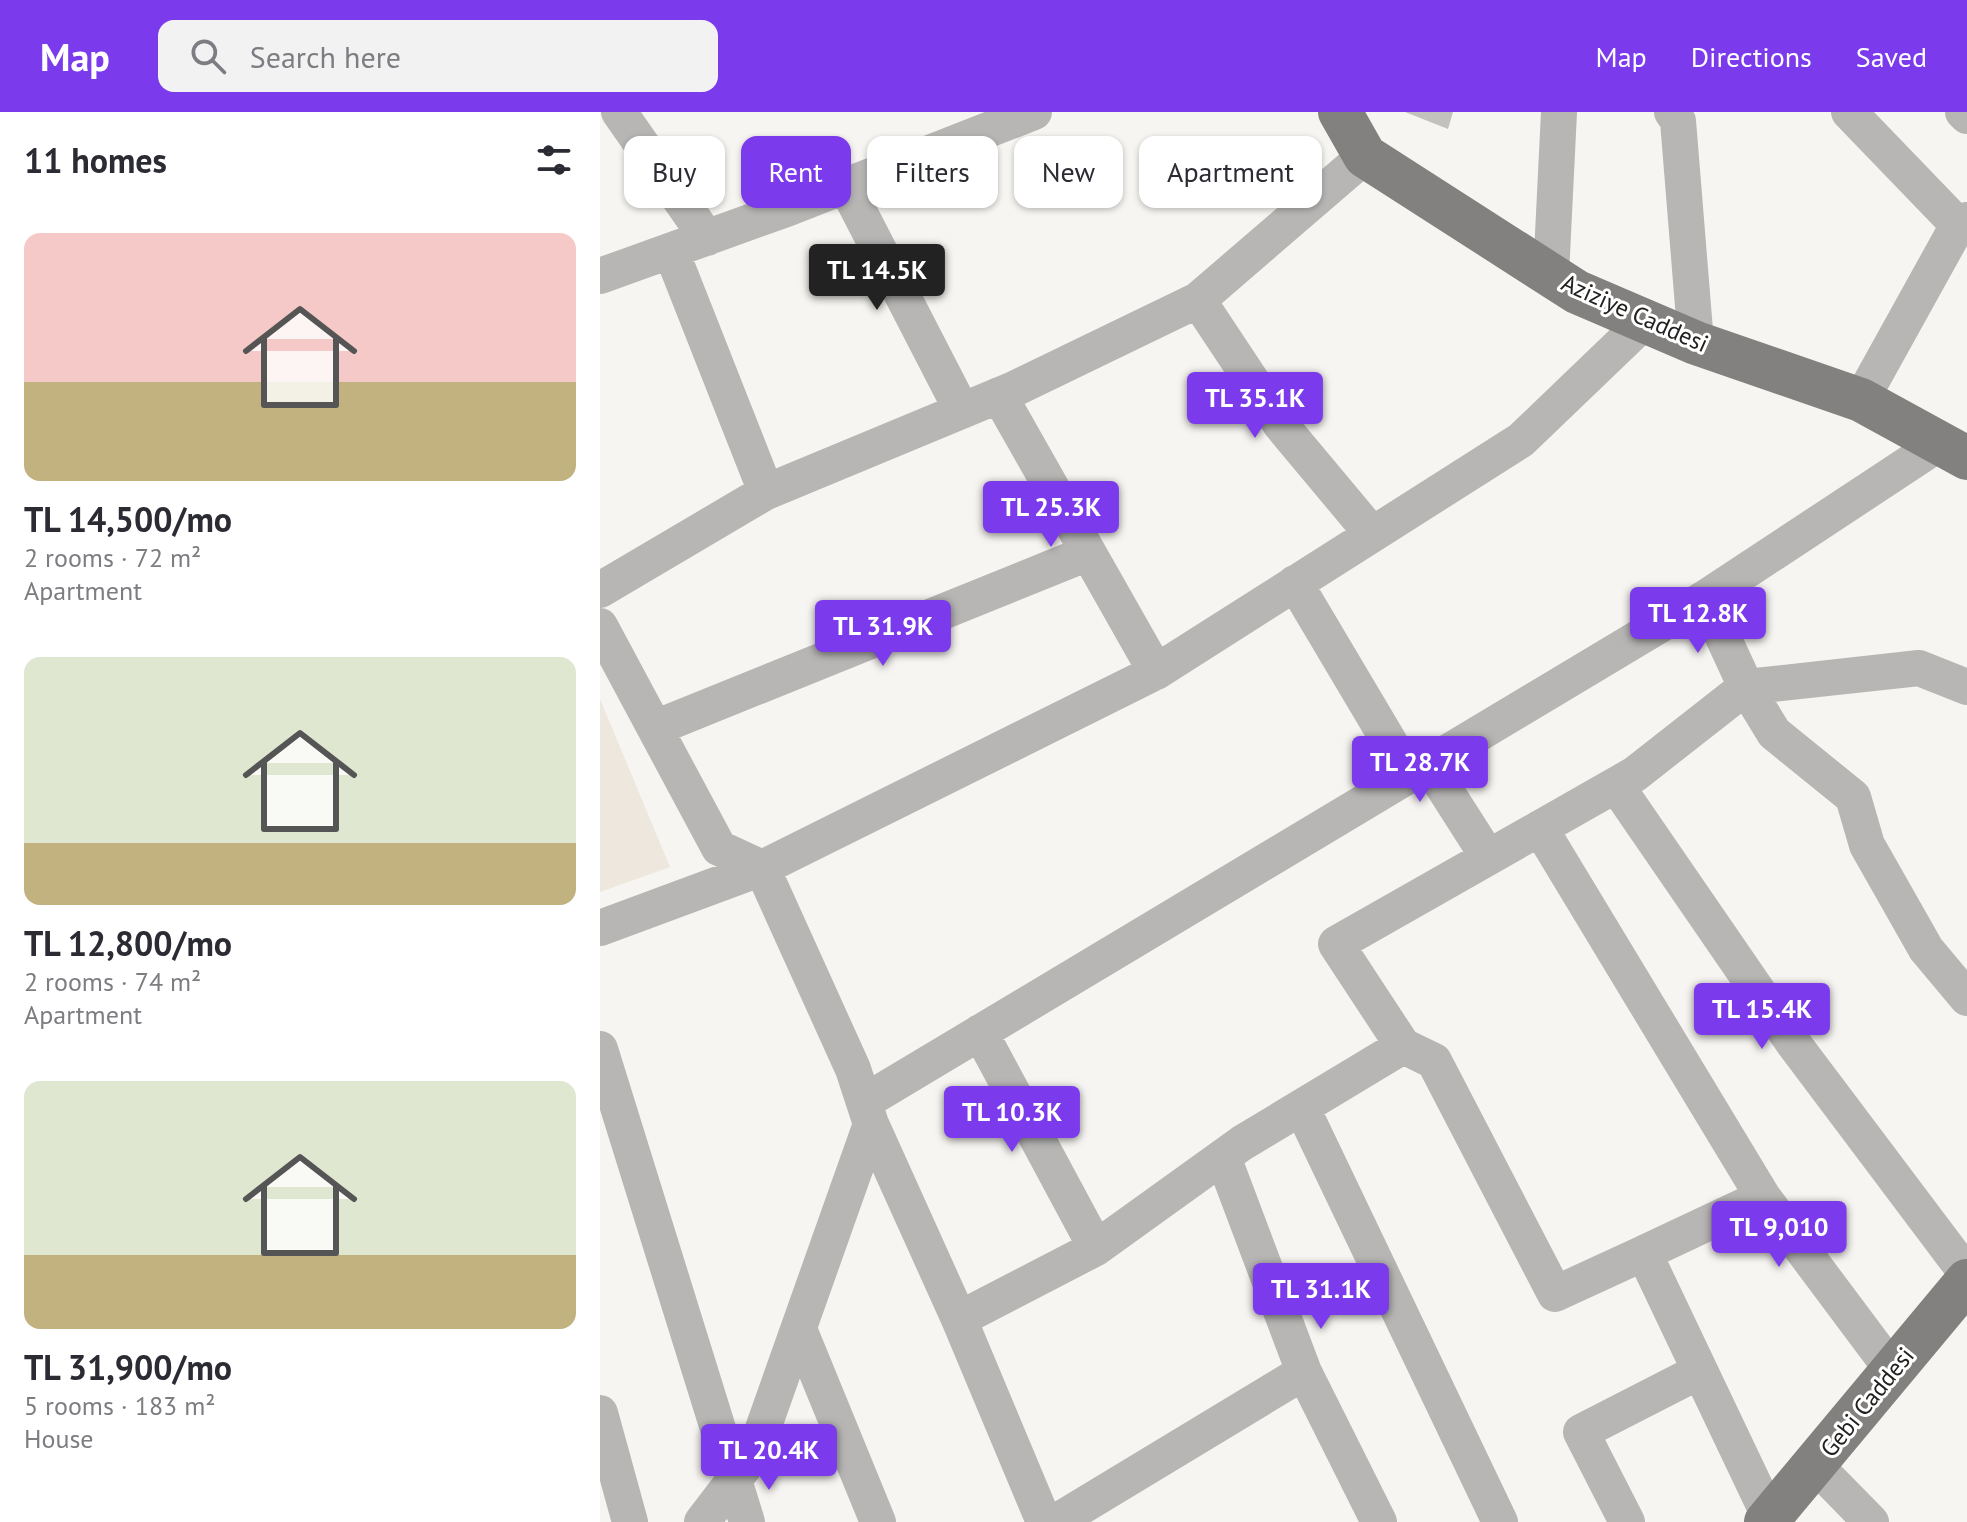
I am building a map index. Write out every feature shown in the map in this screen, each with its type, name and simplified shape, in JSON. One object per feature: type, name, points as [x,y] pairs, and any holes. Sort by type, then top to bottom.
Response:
[{"type":"main road","name":"Aziziye Caddesi","points":[[1340,112],[1365,156],[1577,292],[1696,343],[1861,400],[1952,451]]},
{"type":"main road","name":"Gebi Caddesi","points":[[1768,1520],[1967,1281]]},
{"type":"street","points":[[619,112],[707,238]]},
{"type":"street","points":[[851,184],[1034,112]]},
{"type":"street","points":[[1551,275],[1559,112]]},
{"type":"street","points":[[1672,112],[1678,121],[1696,343]]},
{"type":"street","points":[[1849,112],[1963,222],[1861,400]]},
{"type":"street","points":[[600,590],[766,492],[999,395],[1198,300],[1365,156]]},
{"type":"street","points":[[851,196],[962,411]]},
{"type":"street","points":[[600,276],[787,208]]},
{"type":"street","points":[[671,251],[766,492]]},
{"type":"street","points":[[1198,300],[1281,425],[1372,534]]},
{"type":"street","points":[[600,928],[762,868],[1156,672],[1521,440],[1645,321]]},
{"type":"street","points":[[999,395],[1156,672]]},
{"type":"street","points":[[702,1522],[754,1454],[799,1329],[867,1113],[980,1032],[1952,451]]},
{"type":"street","points":[[655,728],[1088,553]]},
{"type":"street","points":[[1295,583],[1418,769],[1488,857]]},
{"type":"street","points":[[1705,598],[1746,687],[1774,733],[1853,797],[1867,845],[1926,949],[1967,998]]},
{"type":"street","points":[[600,626],[719,848],[762,868],[853,1069],[867,1113],[959,1319],[1044,1522]]},
{"type":"street","points":[[1763,1197],[1555,1294],[1434,1061],[1403,1046],[1336,944],[1616,785],[1746,687],[1919,668],[1967,687]]},
{"type":"street","points":[[1616,785],[1794,1044],[1967,1274]]},
{"type":"street","points":[[1540,828],[1763,1197],[1893,1371]]},
{"type":"street","points":[[980,1032],[1096,1248]]},
{"type":"street","points":[[959,1319],[1096,1248],[1223,1157],[1403,1046]]},
{"type":"street","points":[[600,1049],[747,1522]]},
{"type":"street","points":[[1302,1108],[1500,1522]]},
{"type":"street","points":[[1223,1157],[1304,1372],[1379,1522]]},
{"type":"street","points":[[1644,1253],[1768,1520]]},
{"type":"street","points":[[799,1329],[878,1522]]},
{"type":"street","points":[[1627,1522],[1581,1432],[1700,1371]]},
{"type":"street","points":[[1056,1522],[1304,1372]]},
{"type":"street","points":[[600,1413],[630,1522]]},
{"type":"street","points":[[1816,1466],[1871,1522]]},
{"type":"shaded area","points":[[600,699],[670,867],[600,892]]},
{"type":"building","points":[[1405,112],[1453,112],[1448,129]]}]
